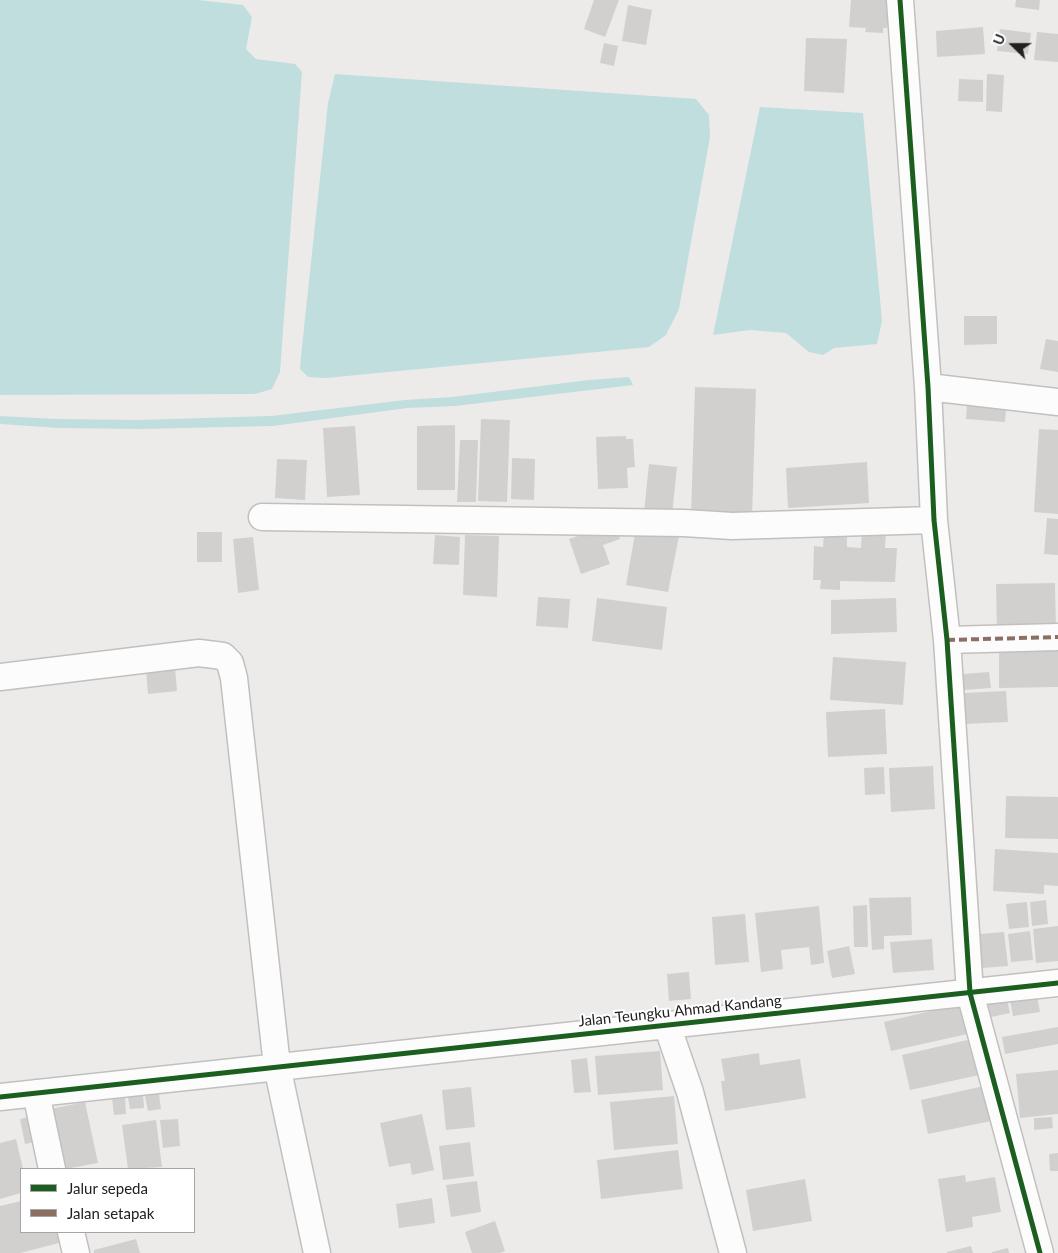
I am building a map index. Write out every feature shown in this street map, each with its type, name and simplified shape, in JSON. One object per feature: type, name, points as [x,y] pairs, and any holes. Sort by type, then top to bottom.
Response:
[{"type":"street","points":[[900,0],[928,387],[934,520],[947,640],[970,993],[1040,1253]]},
{"type":"street","points":[[928,387],[1058,402]]},
{"type":"street","points":[[262,517],[684,523],[732,526],[934,520]]},
{"type":"street","points":[[947,640],[1058,637]]},
{"type":"street","points":[[0,676],[199,653],[222,656],[230,663],[236,688],[293,1064],[318,1253]]},
{"type":"street","name":"Jalan Teungku Ahmad Kandang","points":[[0,1097],[1058,983]]},
{"type":"street","points":[[668,1025],[690,1092],[734,1253]]},
{"type":"street","points":[[36,1093],[52,1168]]},
{"type":"street","points":[[70,1233],[76,1253]]},
{"type":"water","points":[[0,0],[198,0],[243,5],[252,17],[246,49],[256,59],[295,64],[302,72],[280,372],[272,389],[255,394],[0,395]]},
{"type":"water","points":[[335,74],[696,99],[709,115],[710,137],[679,309],[666,335],[649,347],[326,378],[308,377],[300,369],[301,356],[328,103]]},
{"type":"water","points":[[760,107],[863,113],[882,321],[877,344],[834,348],[823,355],[809,352],[786,333],[750,330],[713,335]]},
{"type":"water","points":[[629,377],[633,385],[455,406],[407,408],[273,426],[141,429],[59,428],[0,424],[0,416],[138,420],[271,416]]},
{"type":"building","points":[[594,0],[619,0],[605,37],[584,29]]},
{"type":"building","points":[[851,0],[888,0],[887,28],[883,28],[883,33],[865,32],[866,28],[849,27]]},
{"type":"building","points":[[1016,0],[1040,0],[1039,10],[1015,7]]},
{"type":"building","points":[[628,5],[652,10],[646,45],[622,41]]},
{"type":"building","points":[[983,27],[985,54],[937,57],[936,31]]},
{"type":"building","points":[[1000,29],[1031,33],[1028,54],[997,51]]},
{"type":"building","points":[[1037,32],[1058,34],[1058,62],[1034,60]]},
{"type":"building","points":[[806,38],[847,39],[844,93],[804,91]]},
{"type":"building","points":[[604,43],[618,46],[614,66],[600,63]]},
{"type":"building","points":[[987,74],[1004,75],[1002,112],[986,111]]},
{"type":"building","points":[[959,79],[983,80],[983,102],[958,101]]},
{"type":"building","points":[[964,316],[997,316],[997,344],[964,345]]},
{"type":"building","points":[[1046,339],[1058,341],[1058,372],[1040,369]]},
{"type":"building","points":[[695,387],[756,389],[752,518],[691,516]]},
{"type":"building","points":[[967,405],[1006,407],[1005,422],[966,419]]},
{"type":"building","points":[[481,419],[510,420],[507,502],[478,501]]},
{"type":"building","points":[[455,425],[455,490],[417,490],[417,426]]},
{"type":"building","points":[[355,426],[360,495],[327,497],[323,428]]},
{"type":"building","points":[[1039,429],[1058,430],[1058,514],[1034,512]]},
{"type":"building","points":[[626,436],[626,439],[633,439],[635,467],[627,468],[628,488],[598,489],[596,437]]},
{"type":"building","points":[[460,440],[478,440],[476,502],[457,502]]},
{"type":"building","points":[[512,458],[535,459],[534,500],[511,499]]},
{"type":"building","points":[[277,459],[307,460],[305,500],[275,498]]},
{"type":"building","points":[[867,462],[869,503],[788,508],[786,468]]},
{"type":"building","points":[[649,464],[677,467],[672,515],[644,512]]},
{"type":"building","points":[[1047,518],[1058,519],[1058,555],[1044,554]]},
{"type":"building","points":[[616,525],[620,539],[603,545],[610,564],[581,574],[569,539]]},
{"type":"building","points":[[636,528],[679,536],[668,592],[626,585]]},
{"type":"building","points":[[862,531],[886,531],[885,548],[897,548],[895,582],[840,581],[840,590],[820,589],[821,580],[813,580],[814,546],[823,547],[824,533],[847,534],[847,547],[861,548]]},
{"type":"building","points":[[197,532],[222,532],[222,562],[197,562]]},
{"type":"building","points":[[435,535],[460,537],[459,565],[433,564]]},
{"type":"building","points":[[465,535],[499,536],[497,597],[463,595]]},
{"type":"building","points":[[253,537],[259,590],[238,593],[233,539]]},
{"type":"building","points":[[1055,583],[1056,631],[997,632],[996,584]]},
{"type":"building","points":[[538,597],[570,599],[568,628],[536,626]]},
{"type":"building","points":[[597,598],[667,607],[662,650],[592,641]]},
{"type":"building","points":[[896,598],[897,632],[831,634],[831,600]]},
{"type":"building","points":[[1058,646],[1058,687],[999,688],[999,647]]},
{"type":"building","points":[[833,657],[906,662],[903,705],[830,700]]},
{"type":"building","points":[[175,667],[177,691],[148,694],[146,669]]},
{"type":"building","points":[[989,672],[991,688],[963,690],[963,674]]},
{"type":"building","points":[[1006,691],[1008,722],[965,724],[964,693]]},
{"type":"building","points":[[885,709],[887,754],[828,757],[826,712]]},
{"type":"building","points":[[933,766],[935,809],[891,812],[889,768]]},
{"type":"building","points":[[884,767],[885,794],[865,795],[864,768]]},
{"type":"building","points":[[1006,796],[1058,797],[1058,839],[1005,838]]},
{"type":"building","points":[[995,849],[1058,853],[1058,886],[1044,885],[1044,894],[993,891]]},
{"type":"building","points":[[911,897],[912,935],[884,936],[884,949],[872,950],[869,898]]},
{"type":"building","points":[[1046,900],[1048,924],[1032,926],[1030,902]]},
{"type":"building","points":[[1027,902],[1029,927],[1009,929],[1006,904]]},
{"type":"building","points":[[867,905],[868,947],[854,947],[853,906]]},
{"type":"building","points":[[819,906],[824,963],[811,965],[809,947],[781,950],[783,969],[761,972],[755,913]]},
{"type":"building","points":[[745,914],[749,962],[715,965],[712,917]]},
{"type":"building","points":[[1058,926],[1058,961],[1036,963],[1033,929]]},
{"type":"building","points":[[1030,931],[1033,960],[1011,962],[1008,934]]},
{"type":"building","points":[[1004,932],[1008,966],[982,968],[979,934]]},
{"type":"building","points":[[932,939],[934,970],[893,973],[890,942]]},
{"type":"building","points":[[849,946],[855,974],[832,978],[827,951]]},
{"type":"building","points":[[689,972],[691,999],[669,1001],[667,974]]},
{"type":"building","points":[[1037,995],[1040,1012],[1013,1016],[1010,1000]]},
{"type":"building","points":[[1007,1000],[1010,1013],[991,1017],[988,1003]]},
{"type":"building","points":[[965,1003],[972,1033],[891,1051],[884,1022]]},
{"type":"building","points":[[1058,1027],[1058,1044],[1005,1054],[1002,1037]]},
{"type":"building","points":[[976,1038],[984,1074],[910,1090],[902,1055]]},
{"type":"building","points":[[660,1051],[663,1090],[598,1095],[595,1056]]},
{"type":"building","points":[[759,1053],[760,1065],[800,1059],[806,1098],[725,1111],[721,1081],[725,1081],[721,1059]]},
{"type":"building","points":[[587,1058],[591,1092],[574,1093],[571,1060]]},
{"type":"building","points":[[1058,1070],[1058,1114],[1020,1118],[1016,1074]]},
{"type":"building","points":[[984,1086],[991,1121],[928,1134],[921,1100]]},
{"type":"building","points":[[471,1087],[475,1127],[446,1130],[442,1090]]},
{"type":"building","points":[[159,1094],[161,1109],[148,1111],[145,1096]]},
{"type":"building","points":[[143,1095],[144,1108],[130,1109],[128,1097]]},
{"type":"building","points":[[674,1096],[678,1144],[614,1150],[610,1102]]},
{"type":"building","points":[[125,1097],[126,1114],[114,1115],[112,1098]]},
{"type":"building","points":[[85,1102],[98,1163],[70,1168],[57,1168],[45,1110]]},
{"type":"building","points":[[422,1114],[434,1170],[412,1175],[410,1163],[389,1167],[380,1123]]},
{"type":"building","points":[[32,1116],[39,1141],[25,1144],[20,1119]]},
{"type":"building","points":[[1052,1117],[1053,1128],[1034,1130],[1034,1118]]},
{"type":"building","points":[[178,1119],[180,1146],[163,1148],[160,1120]]},
{"type":"building","points":[[156,1120],[162,1167],[128,1168],[122,1125]]},
{"type":"building","points":[[16,1139],[23,1168],[20,1168],[20,1193],[0,1199],[0,1143]]},
{"type":"building","points":[[470,1142],[474,1176],[443,1180],[439,1146]]},
{"type":"building","points":[[678,1150],[683,1189],[601,1199],[597,1160]]},
{"type":"building","points":[[1058,1153],[1058,1171],[1050,1171],[1049,1154]]},
{"type":"building","points":[[965,1175],[966,1182],[995,1177],[1001,1212],[972,1217],[973,1227],[946,1232],[938,1179]]},
{"type":"building","points":[[805,1179],[812,1221],[753,1231],[746,1190]]},
{"type":"building","points":[[477,1181],[481,1212],[451,1217],[446,1185]]},
{"type":"building","points":[[432,1198],[435,1223],[399,1228],[396,1204]]},
{"type":"building","points":[[20,1201],[20,1233],[61,1233],[63,1242],[20,1253],[0,1253],[0,1206]]},
{"type":"building","points":[[495,1221],[505,1251],[500,1253],[472,1253],[465,1232]]},
{"type":"building","points":[[136,1239],[140,1253],[94,1253],[94,1250]]},
{"type":"building","points":[[971,1246],[973,1253],[947,1253],[947,1252]]},
{"type":"building","points":[[1008,1248],[1009,1253],[992,1253],[992,1252]]},
{"type":"marked path","points":[[947,640],[1058,637]]},
{"type":"cycle path","points":[[900,0],[928,387],[934,520],[947,640],[970,993],[1040,1253]]},
{"type":"cycle path","points":[[0,1097],[1058,983]]}]
